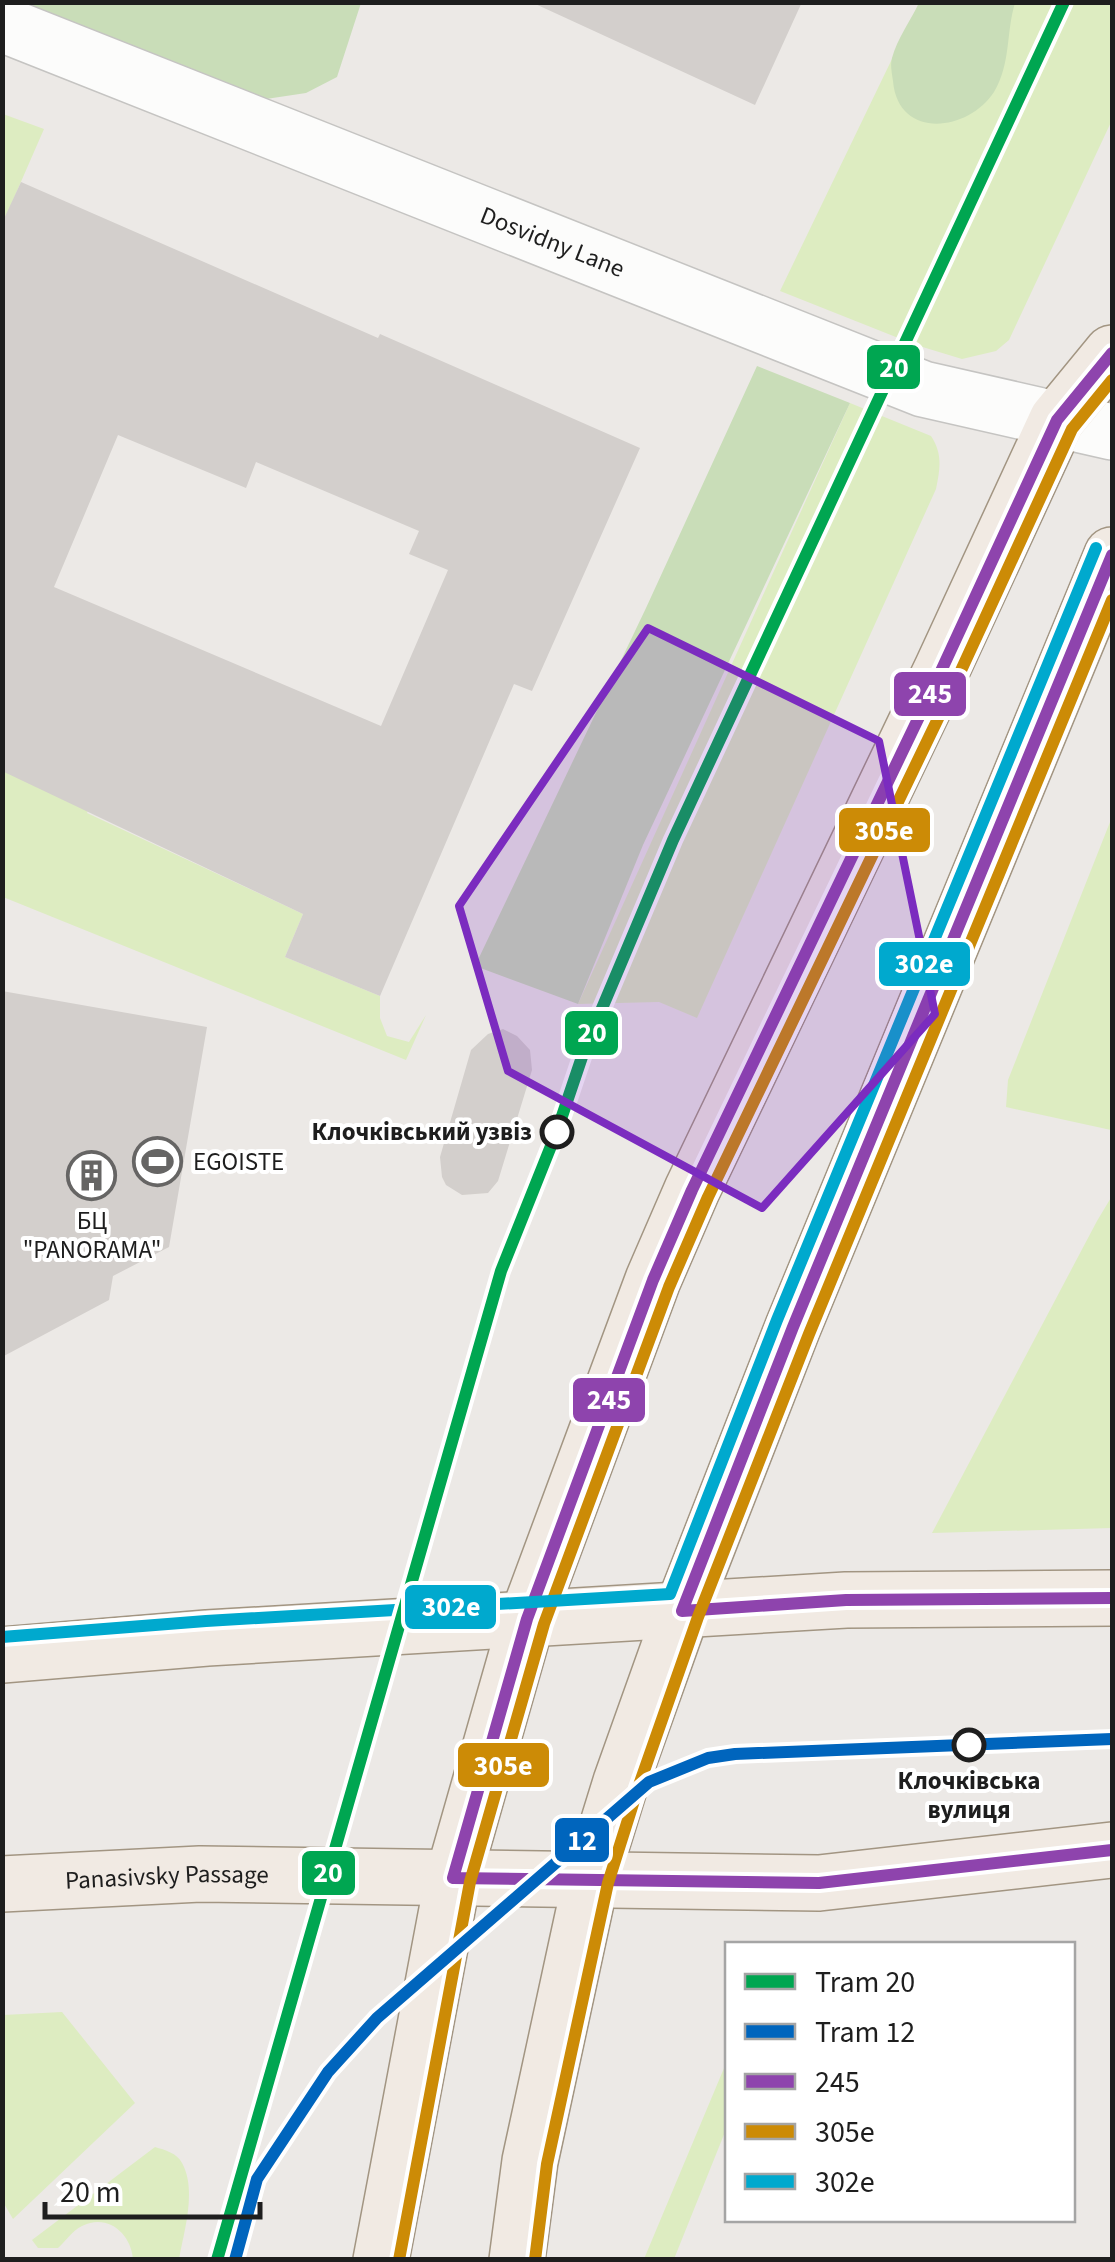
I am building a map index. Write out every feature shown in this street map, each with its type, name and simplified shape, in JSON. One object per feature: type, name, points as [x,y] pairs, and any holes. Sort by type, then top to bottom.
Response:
[{"type":"main road","points":[[381,2260],[453,1878],[527,1619],[653,1280],[1057,420],[1112,352]]},
{"type":"main road","points":[[517,2260],[530,2161],[590,1879],[682,1610],[793,1327],[1112,555]]},
{"type":"main road","points":[[2,1654],[846,1600],[1112,1598]]},
{"type":"main road","name":"Panasivsky Passage","points":[[2,1884],[200,1874],[818,1883],[1112,1850]]},
{"type":"street","name":"Dosvidny Lane","points":[[2,24],[923,389],[1112,432]]},
{"type":"highlighted area","points":[[648,628],[879,741],[935,1014],[762,1208],[508,1071],[459,906]]},
{"type":"green space","points":[[20,3],[361,3],[337,77],[306,93],[266,99]]},
{"type":"green space","points":[[919,3],[1112,3],[1112,120],[1009,340],[996,351],[962,359],[780,291]]},
{"type":"green space","points":[[919,3],[1015,3],[1006,59],[994,92],[968,115],[952,122],[920,121],[907,113],[898,100],[892,58]]},
{"type":"green space","points":[[3,114],[44,129],[3,223]]},
{"type":"green space","points":[[757,366],[850,403],[643,845],[578,1004],[475,966],[646,608]]},
{"type":"green space","points":[[850,403],[931,436],[939,455],[936,489],[697,1018],[659,1002],[578,1004]]},
{"type":"green space","points":[[2,771],[98,786],[87,813],[303,914],[285,957],[380,996],[380,1018],[387,1036],[409,1042],[426,1015],[406,1060],[3,897]]},
{"type":"green space","points":[[1112,817],[1111,1130],[1006,1107],[1008,1080]]},
{"type":"green space","points":[[1112,1196],[1112,1528],[932,1533],[1097,1221]]},
{"type":"green space","points":[[62,2012],[135,2103],[13,2219],[3,2202],[3,2015]]},
{"type":"green space","points":[[725,2066],[725,2132],[674,2259],[644,2259]]},
{"type":"green space","points":[[155,2147],[177,2157],[189,2185],[179,2259],[133,2259],[123,2234],[101,2222],[78,2228],[58,2248],[38,2248],[32,2240]]},
{"type":"building","points":[[531,2],[802,2],[755,105]]},
{"type":"building","points":[[21,182],[640,448],[532,691],[514,684],[380,996],[285,957],[303,914],[2,771],[2,223]],"holes":[[[118,435],[246,488],[256,462],[419,531],[409,554],[448,570],[381,726],[54,587]]]},
{"type":"building","name":"БЦ \"PANORAMA\"","points":[[2,991],[207,1027],[169,1247],[113,1276],[109,1300],[2,1357]]},
{"type":"building","points":[[503,1029],[517,1036],[530,1050],[532,1070],[498,1181],[488,1193],[462,1195],[446,1185],[440,1157],[471,1050],[488,1034]]},
{"type":"tram line","name":"20","points":[[217,2260],[501,1271],[584,1051],[673,840],[1064,2]]},
{"type":"tram line","name":"12","points":[[235,2260],[257,2179],[328,2072],[377,2018],[649,1782],[708,1758],[735,1754],[1112,1739]]},
{"type":"transit line","name":"245","points":[[1112,353],[1057,420],[653,1280],[527,1619],[453,1878],[819,1883],[1112,1850]]},
{"type":"transit line","name":"305e","points":[[399,2260],[470,1882],[544,1624],[669,1287],[1072,429],[1112,380]]},
{"type":"transit line","name":"302е","points":[[2,1637],[670,1594],[777,1320],[1096,548]]},
{"type":"transit line","name":"245","points":[[1112,555],[793,1327],[682,1611],[846,1600],[1112,1598]]},
{"type":"transit line","name":"305e","points":[[535,2260],[547,2164],[608,1883],[638,1788],[698,1617],[809,1334],[1112,600]]},
{"type":"place","name":"Клочківський узвіз","points":[[557,1132]]},
{"type":"place","name":"EGOISTE","points":[[158,1162]]},
{"type":"place","name":"БЦ \"PANORAMA\"","points":[[92,1175]]},
{"type":"place","name":"Клочківська вулиця","points":[[969,1745]]}]
